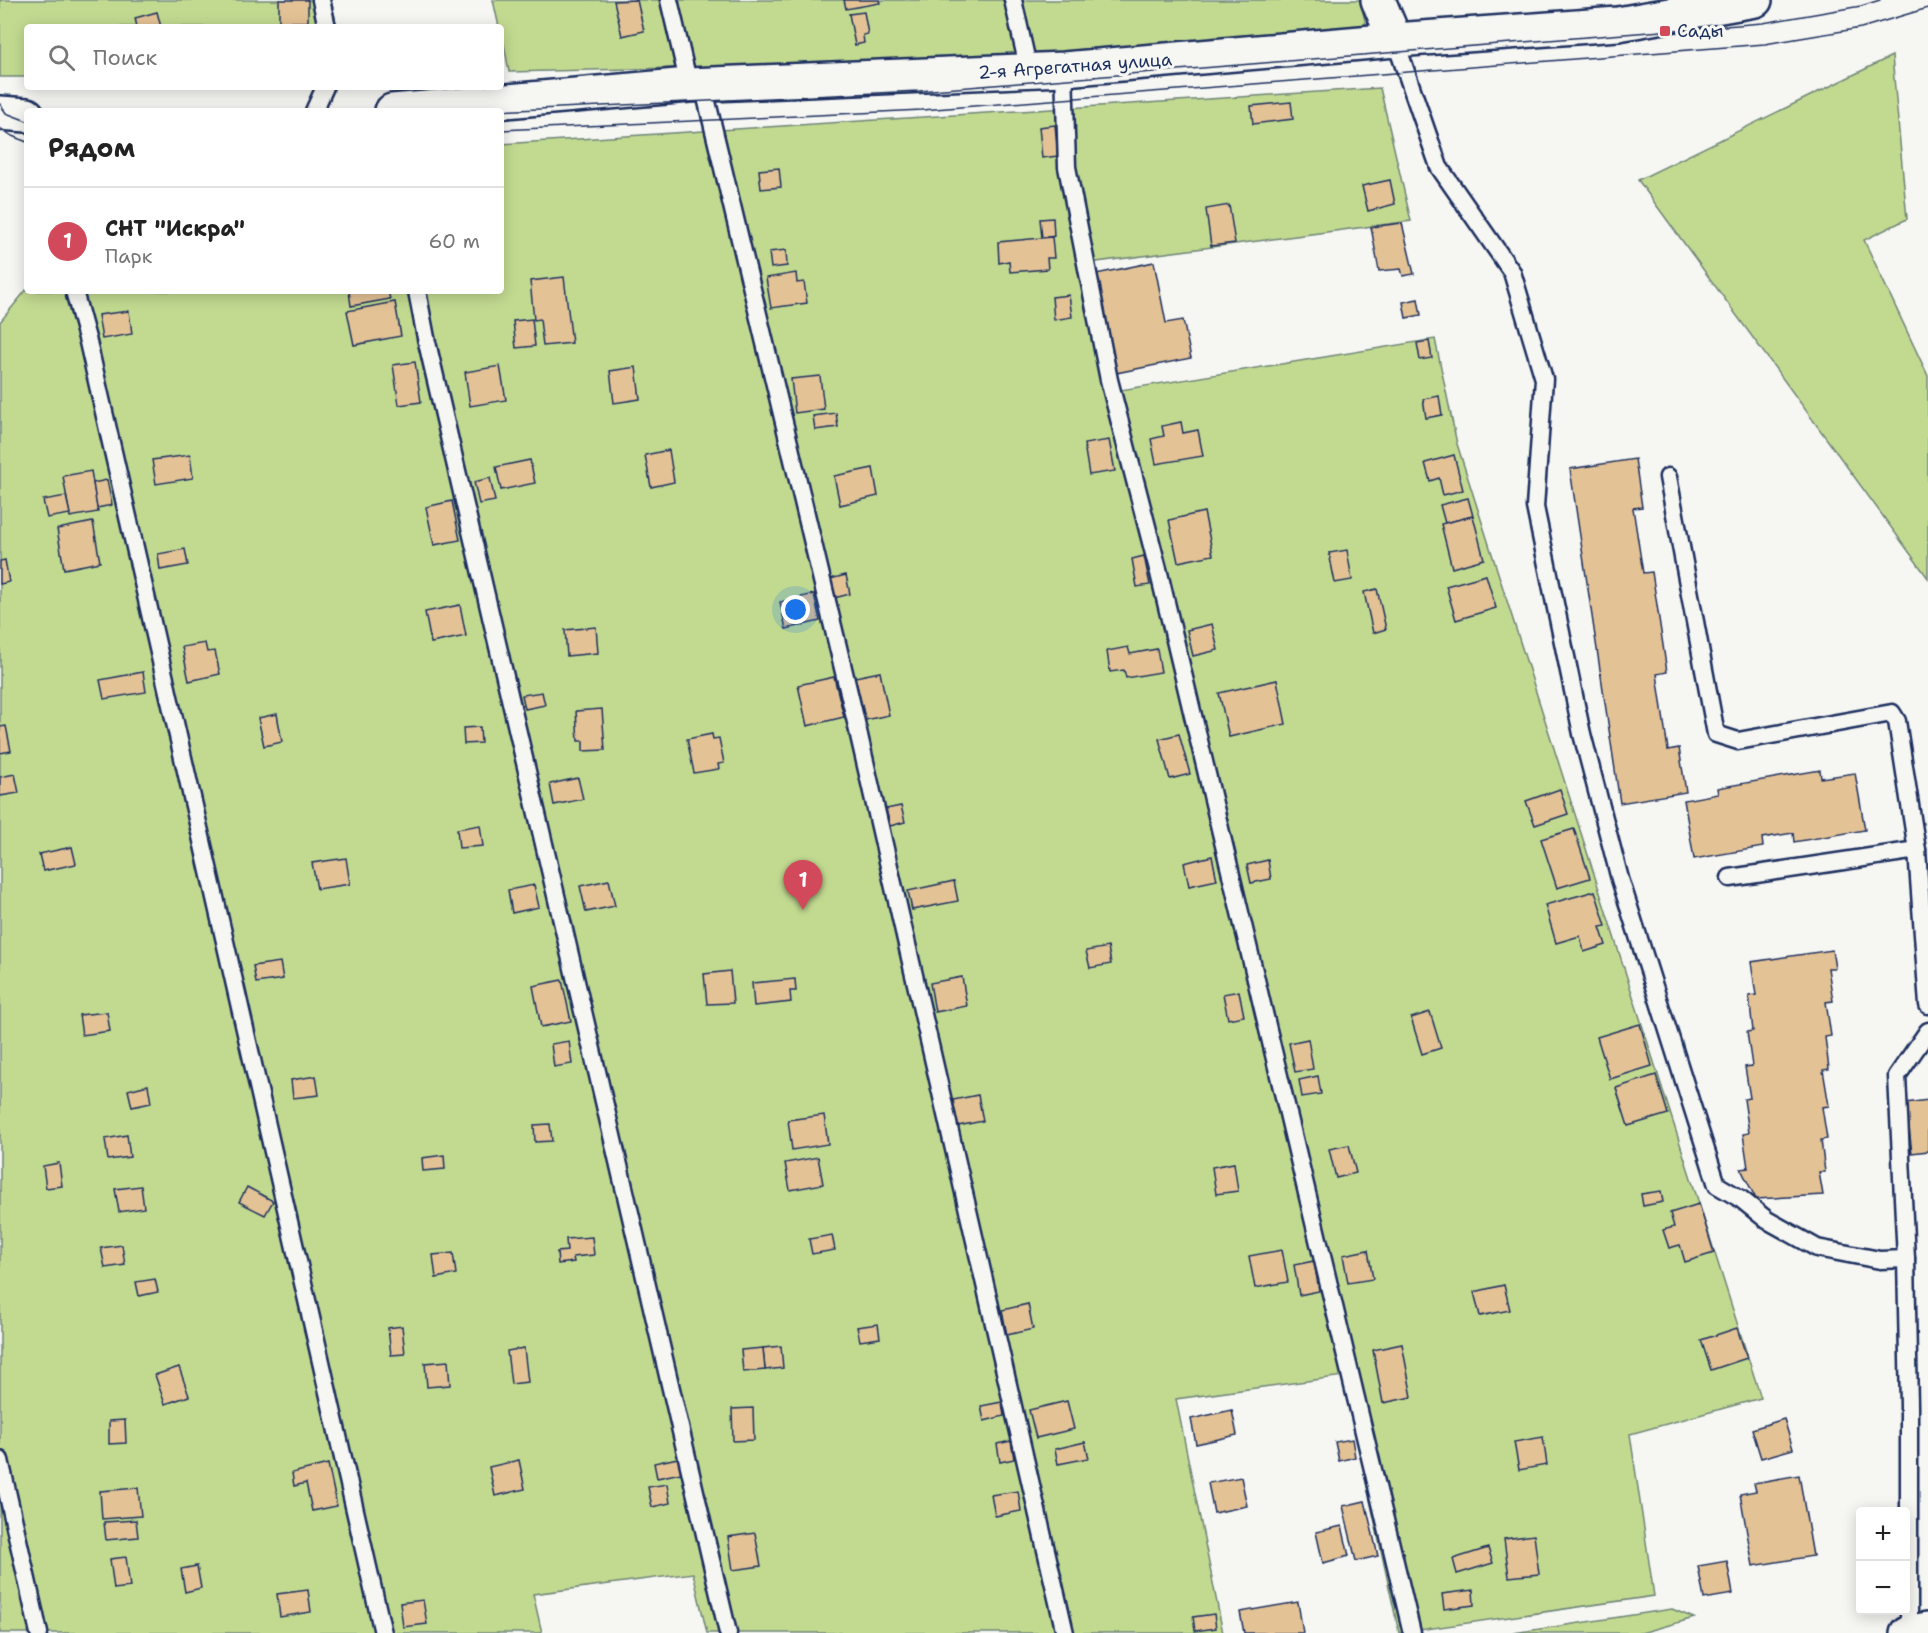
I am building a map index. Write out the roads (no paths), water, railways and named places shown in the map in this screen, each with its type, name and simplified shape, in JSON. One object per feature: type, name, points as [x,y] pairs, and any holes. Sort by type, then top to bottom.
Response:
[{"type":"street","points":[[1378,0],[1395,40]]},
{"type":"street","name":"2-я Агрегатная улица","points":[[427,108],[696,85],[1064,69],[1395,40],[1618,24],[1755,0]]},
{"type":"street","points":[[1908,1633],[1928,1629]]},
{"type":"lane","points":[[321,0],[326,24]]},
{"type":"lane","points":[[669,0],[696,85],[855,718],[1065,1633]]},
{"type":"lane","points":[[1013,0],[1029,70]]},
{"type":"lane","points":[[1395,40],[1439,167],[1512,272],[1544,379],[1535,507],[1582,734],[1620,879],[1717,1185],[1741,1199],[1767,1220],[1817,1248],[1880,1260],[1905,1259]]},
{"type":"lane","points":[[1064,69],[1067,166],[1109,380],[1162,585],[1412,1633]]},
{"type":"lane","points":[[315,108],[324,90]]},
{"type":"lane","points":[[75,294],[96,377],[383,1633]]},
{"type":"lane","points":[[418,294],[728,1633]]},
{"type":"lane","points":[[1668,477],[1716,734],[1738,741],[1892,713],[1897,721],[1904,754],[1917,850],[1928,1005]]},
{"type":"lane","points":[[1730,878],[1917,850]]},
{"type":"lane","points":[[1908,1633],[1909,1406],[1897,1076],[1928,1030]]},
{"type":"lane","points":[[0,1461],[39,1633]]},
{"type":"tram line","points":[[504,111],[919,91],[1763,23],[1861,6],[1880,0]]},
{"type":"tram line","points":[[504,130],[922,110],[1765,44],[1861,28],[1928,8]]},
{"type":"tram line","points":[[0,104],[6,113],[24,120]]},
{"type":"tram line","points":[[0,128],[24,141]]},
{"type":"place","name":"Сады","points":[[1665,31]]},
{"type":"place","name":"СНТ \"Искра\"","points":[[803,910]]}]
